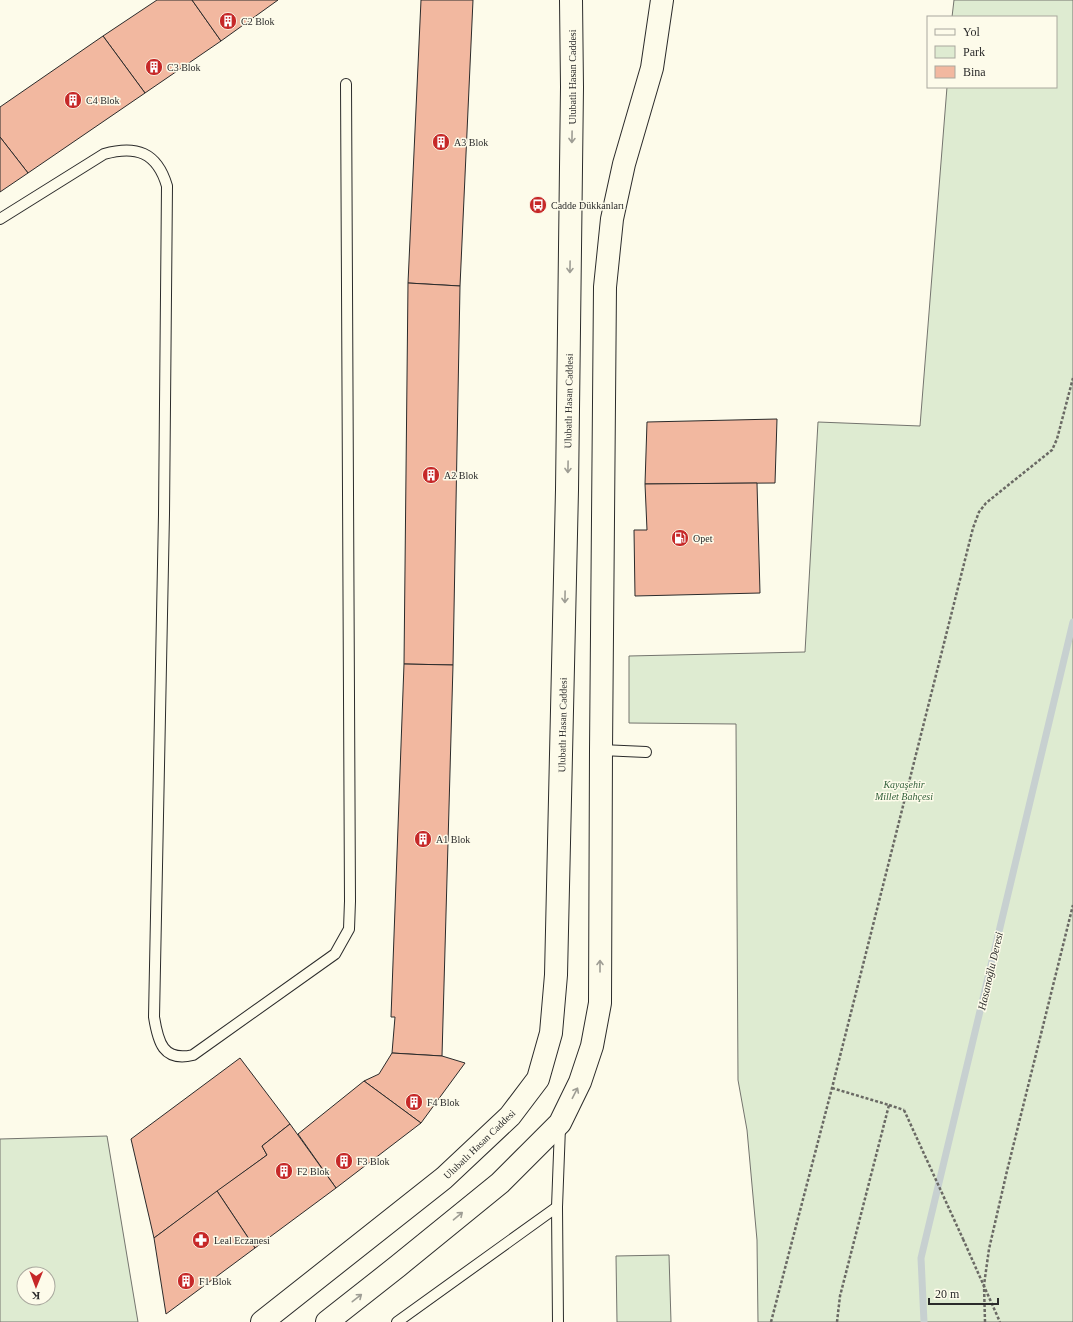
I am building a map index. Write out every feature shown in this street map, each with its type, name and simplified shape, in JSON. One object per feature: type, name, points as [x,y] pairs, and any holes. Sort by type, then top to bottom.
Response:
[{"type":"main road","name":"Ulubatlı Hasan Caddesi","points":[[262,1322],[444,1178],[510,1116],[538,1079],[551,1032],[556,976],[567,490],[572,87],[571,0]]},
{"type":"main road","points":[[326,1322],[398,1266],[500,1182],[560,1123],[580,1082],[592,1046],[600,1003],[600,750],[605,287],[612,219],[624,164],[652,68],[662,0]]},
{"type":"lane","points":[[0,219],[104,154],[120,149],[133,150],[145,154],[156,163],[163,174],[167,186],[164,514],[154,1017],[157,1034],[163,1048],[170,1054],[181,1058],[193,1055],[335,954],[349,929],[346,84]]},
{"type":"lane","points":[[600,750],[646,752]]},
{"type":"lane","points":[[558,1322],[557,1207],[560,1123]]},
{"type":"lane","points":[[396,1322],[557,1207]]},
{"type":"path","points":[[770,1322],[832,1088],[973,528],[979,512],[986,503],[1052,450],[1057,439],[1073,378]]},
{"type":"path","points":[[985,1322],[984,1285],[989,1249],[1073,905]]},
{"type":"path","points":[[832,1088],[904,1110],[1000,1322]]},
{"type":"path","points":[[837,1322],[840,1296],[890,1105]]},
{"type":"green space","name":"Kayaşehir Millet Bahçesi","points":[[954,0],[1073,0],[1073,1322],[758,1322],[757,1240],[747,1130],[738,1080],[736,724],[629,723],[629,656],[805,652],[818,422],[920,426],[947,88],[1057,88],[1057,16],[952,16]]},
{"type":"green space","points":[[107,1136],[138,1322],[0,1322],[0,1139]]},
{"type":"green space","points":[[669,1255],[671,1322],[617,1322],[616,1256]]},
{"type":"building","name":"C3 Blok","points":[[157,0],[192,0],[221,41],[145,93],[103,36]]},
{"type":"building","name":"C2 Blok","points":[[192,0],[278,0],[221,41]]},
{"type":"building","name":"A3 Blok","points":[[421,0],[473,0],[460,286],[408,283]]},
{"type":"building","name":"C4 Blok","points":[[103,36],[145,93],[28,173],[0,137],[0,107]]},
{"type":"building","points":[[0,137],[28,173],[0,192]]},
{"type":"building","name":"A2 Blok","points":[[408,283],[460,286],[453,665],[404,664]]},
{"type":"building","points":[[777,419],[775,483],[645,484],[647,422]]},
{"type":"building","points":[[757,483],[760,593],[635,596],[634,530],[647,530],[645,484]]},
{"type":"building","name":"A1 Blok","points":[[404,664],[453,665],[442,1056],[392,1053],[395,1017],[391,1017]]},
{"type":"building","name":"F4 Blok","points":[[392,1053],[442,1056],[465,1063],[421,1123],[364,1081],[379,1074]]},
{"type":"building","points":[[240,1058],[290,1124],[262,1146],[267,1155],[154,1238],[131,1139]]},
{"type":"building","name":"F3 Blok","points":[[364,1081],[421,1123],[336,1188],[298,1134]]},
{"type":"building","name":"F2 Blok","points":[[290,1124],[336,1188],[255,1248],[217,1191],[267,1155],[262,1146]]},
{"type":"building","name":"F1 Blok","points":[[217,1191],[255,1248],[166,1314],[154,1238]]},
{"type":"waterway","name":"Hasanoğlu Deresi","points":[[924,1322],[921,1258],[1073,622]]},
{"type":"place","name":"C2 Blok","points":[[228,21]]},
{"type":"place","name":"C3 Blok","points":[[154,67]]},
{"type":"place","name":"C4 Blok","points":[[73,100]]},
{"type":"place","name":"A3 Blok","points":[[441,142]]},
{"type":"place","name":"Cadde Dükkanları","points":[[538,205]]},
{"type":"place","name":"A2 Blok","points":[[431,475]]},
{"type":"place","name":"Opet","points":[[680,538]]},
{"type":"place","name":"A1 Blok","points":[[423,839]]},
{"type":"place","name":"F4 Blok","points":[[414,1102]]},
{"type":"place","name":"F3 Blok","points":[[344,1161]]},
{"type":"place","name":"F2 Blok","points":[[284,1171]]},
{"type":"place","name":"Leal Eczanesi","points":[[201,1240]]},
{"type":"place","name":"F1 Blok","points":[[186,1281]]}]
